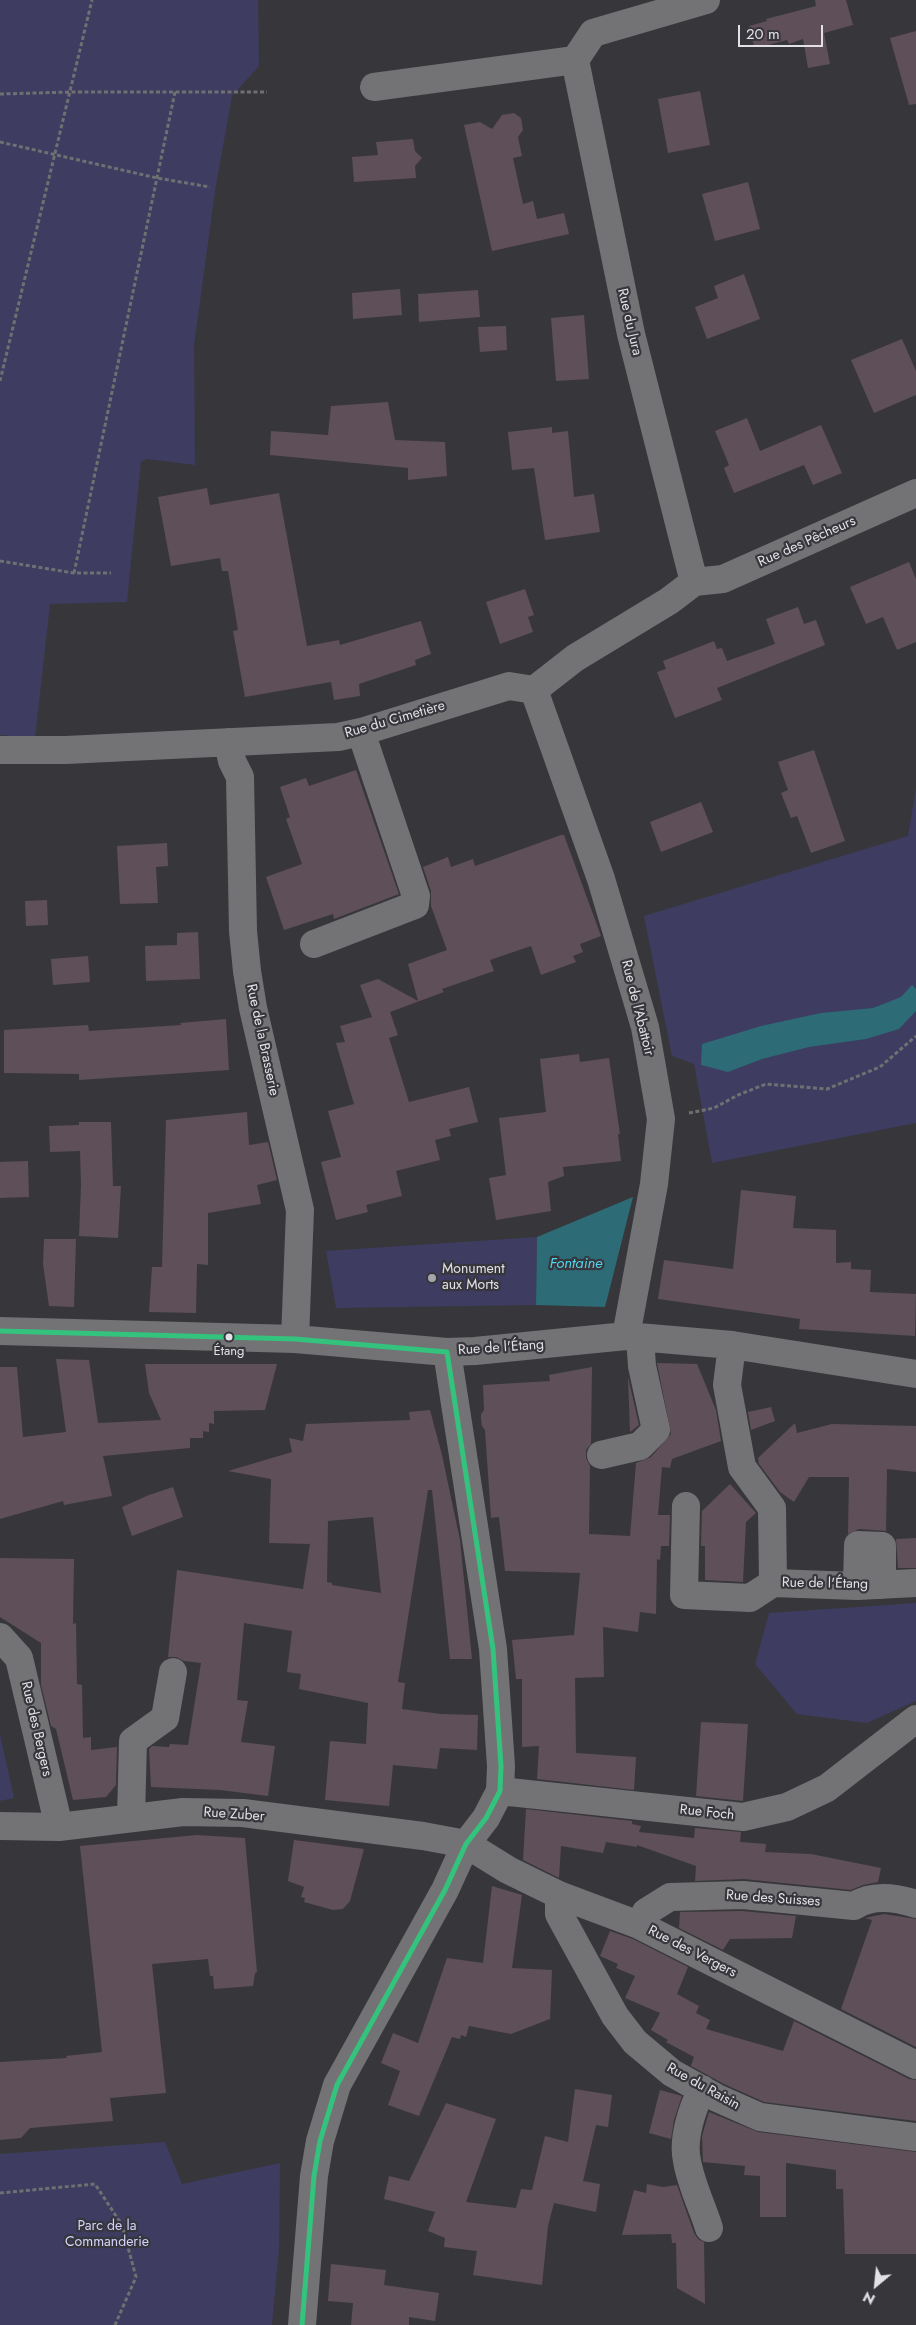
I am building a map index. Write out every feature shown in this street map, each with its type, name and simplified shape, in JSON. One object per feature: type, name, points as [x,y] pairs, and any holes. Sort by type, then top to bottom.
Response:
[{"type":"street","points":[[374,87],[575,60],[594,33],[706,0]]},
{"type":"street","name":"Rue du Jura","points":[[575,60],[631,334],[694,582]]},
{"type":"street","name":"Rue des Pêcheurs","points":[[694,582],[723,579],[916,493]]},
{"type":"street","points":[[534,690],[575,658],[668,601],[694,582]]},
{"type":"street","name":"Rue du Cimetière","points":[[0,750],[66,750],[338,737],[361,732],[509,686],[534,690]]},
{"type":"street","name":"Rue de l'Abattoir","points":[[534,690],[601,879],[645,1027],[661,1119],[633,1337],[642,1366],[656,1430],[640,1446],[601,1455]]},
{"type":"street","points":[[314,944],[415,905],[416,896],[361,732]]},
{"type":"street","name":"Rue de la Brasserie","points":[[228,742],[232,761],[240,777],[242,932],[253,1008],[300,1210],[295,1339]]},
{"type":"street","name":"Rue de l'Étang","points":[[0,1331],[295,1339],[447,1352],[633,1337],[732,1345],[916,1374]]},
{"type":"street","name":"Rue de l'Étang","points":[[732,1345],[727,1385],[742,1468],[772,1508],[773,1583],[869,1586],[916,1583]]},
{"type":"street","points":[[302,2325],[314,2176],[320,2142],[337,2085],[445,1890],[466,1844],[486,1818],[500,1791],[501,1766],[493,1649],[447,1352]]},
{"type":"street","points":[[686,1506],[684,1595],[750,1598],[773,1583]]},
{"type":"street","name":"Rue des Bergers","points":[[0,1637],[19,1658],[59,1827]]},
{"type":"street","points":[[131,1818],[133,1741],[164,1718],[173,1672]]},
{"type":"street","name":"Rue Foch","points":[[500,1791],[744,1817],[787,1807],[827,1788],[916,1719]]},
{"type":"street","name":"Rue Zuber","points":[[0,1826],[59,1827],[183,1812],[242,1813],[423,1836],[466,1844]]},
{"type":"street","name":"Rue des Vergers","points":[[466,1844],[508,1870],[559,1895],[639,1925],[916,2065]]},
{"type":"street","name":"Rue du Raisin","points":[[559,1895],[559,1914],[615,2016],[635,2042],[672,2073],[760,2117],[916,2137]]},
{"type":"street","name":"Rue des Suisses","points":[[639,1925],[646,1912],[670,1897],[743,1895],[854,1906],[874,1897],[916,1904]]},
{"type":"street","points":[[702,2089],[695,2104],[686,2140],[686,2160],[709,2228]]},
{"type":"path","points":[[0,381],[92,0]]},
{"type":"path","points":[[74,573],[175,92]]},
{"type":"path","points":[[0,94],[267,92]]},
{"type":"path","points":[[0,142],[157,178],[210,187]]},
{"type":"path","points":[[0,561],[74,573],[111,573]]},
{"type":"path","points":[[661,1119],[714,1108],[738,1095],[766,1084],[827,1089],[880,1067],[916,1036]]},
{"type":"path","points":[[0,2192],[95,2184],[122,2225],[136,2277],[115,2325]]},
{"type":"green space","points":[[0,0],[258,0],[259,66],[232,96],[215,191],[194,346],[195,465],[147,459],[141,462],[127,602],[50,604],[35,738],[0,735]]},
{"type":"green space","points":[[916,788],[916,1123],[712,1163],[694,1064],[672,1056],[644,916],[908,836]]},
{"type":"green space","points":[[537,1237],[536,1305],[336,1308],[326,1251]]},
{"type":"green space","points":[[916,1603],[916,1701],[867,1723],[797,1714],[755,1664],[769,1613]]},
{"type":"green space","points":[[0,1734],[14,1798],[0,1801]]},
{"type":"green space","name":"Parc de la Commanderie","points":[[165,2142],[182,2184],[280,2163],[279,2248],[272,2325],[0,2325],[0,2154]]},
{"type":"water","points":[[912,985],[916,989],[916,1011],[899,1029],[866,1039],[809,1047],[762,1059],[728,1072],[701,1065],[702,1044],[761,1026],[821,1013],[873,1008],[901,997]]},
{"type":"water","name":"Fontaine","points":[[633,1197],[605,1307],[536,1305],[537,1237]]},
{"type":"building","points":[[815,0],[846,0],[853,25],[824,33],[830,64],[808,68],[803,39],[789,44],[787,40],[764,46],[754,46],[749,26],[767,21],[766,19],[816,6]]},
{"type":"building","points":[[916,31],[916,104],[909,105],[890,38]]},
{"type":"building","points":[[700,91],[710,145],[668,153],[658,99]]},
{"type":"building","points":[[514,113],[521,118],[523,130],[518,137],[522,156],[513,158],[523,204],[533,201],[537,219],[564,213],[569,234],[492,251],[464,125],[480,122],[492,129],[502,115]]},
{"type":"building","points":[[413,139],[415,151],[422,158],[415,166],[416,178],[354,182],[352,157],[378,155],[376,142]]},
{"type":"building","points":[[748,182],[760,229],[715,241],[702,194]]},
{"type":"building","points":[[744,274],[760,319],[707,339],[695,307],[718,298],[714,286]]},
{"type":"building","points":[[400,289],[402,315],[353,319],[352,293]]},
{"type":"building","points":[[478,290],[480,317],[419,322],[418,294]]},
{"type":"building","points":[[584,315],[589,379],[556,381],[551,318]]},
{"type":"building","points":[[506,326],[507,350],[480,352],[478,327]]},
{"type":"building","points":[[902,339],[916,371],[916,395],[874,413],[851,360]]},
{"type":"building","points":[[388,402],[395,440],[445,442],[447,476],[408,480],[408,468],[270,455],[271,431],[328,435],[331,406]]},
{"type":"building","points":[[747,418],[760,451],[821,425],[842,473],[813,485],[804,465],[734,493],[724,468],[729,465],[715,431]]},
{"type":"building","points":[[552,427],[552,433],[568,431],[574,497],[594,494],[600,532],[545,540],[534,468],[512,470],[508,432]]},
{"type":"building","points":[[207,488],[210,505],[279,493],[307,646],[339,640],[340,645],[421,621],[431,654],[415,660],[416,665],[359,684],[360,696],[334,700],[331,682],[245,697],[233,631],[238,630],[228,571],[222,571],[220,558],[171,566],[158,497]]},
{"type":"building","points":[[909,562],[916,579],[916,642],[897,650],[883,617],[866,624],[850,587]]},
{"type":"building","points":[[525,589],[534,615],[528,617],[533,632],[500,644],[486,602]]},
{"type":"building","points":[[798,607],[804,624],[816,620],[825,645],[717,688],[722,700],[675,718],[657,672],[666,669],[663,661],[714,641],[717,649],[722,648],[727,661],[775,644],[766,619]]},
{"type":"building","points":[[814,750],[845,841],[811,853],[797,816],[791,818],[781,793],[788,790],[778,762]]},
{"type":"building","points":[[356,770],[399,894],[334,919],[333,914],[284,930],[266,877],[302,864],[286,819],[290,817],[280,787],[306,778],[309,786]]},
{"type":"building","points":[[701,802],[713,832],[661,852],[650,822]]},
{"type":"building","points":[[564,835],[601,936],[580,944],[583,952],[573,956],[576,962],[541,975],[531,946],[490,960],[494,971],[442,989],[444,992],[390,1012],[398,1035],[389,1038],[409,1102],[469,1087],[478,1122],[449,1129],[451,1136],[435,1140],[440,1160],[396,1171],[402,1196],[366,1205],[368,1212],[336,1220],[321,1162],[341,1157],[328,1111],[354,1104],[336,1043],[345,1042],[340,1026],[372,1017],[360,985],[378,979],[418,1001],[408,964],[447,950],[431,906],[431,891],[423,867],[448,857],[451,867],[473,859],[475,866]]},
{"type":"building","points":[[167,843],[168,866],[156,867],[158,903],[120,904],[117,846]]},
{"type":"building","points":[[47,900],[48,925],[26,926],[25,901]]},
{"type":"building","points":[[198,932],[200,979],[146,981],[145,946],[177,945],[177,933]]},
{"type":"building","points":[[88,956],[90,982],[53,985],[51,959]]},
{"type":"building","points":[[226,1019],[229,1070],[79,1080],[79,1074],[4,1073],[4,1030],[88,1025],[89,1031],[181,1025],[180,1023]]},
{"type":"building","points":[[579,1054],[580,1062],[609,1058],[620,1134],[618,1134],[621,1161],[563,1167],[564,1176],[548,1182],[551,1211],[496,1220],[489,1178],[506,1175],[499,1118],[546,1112],[540,1059]]},
{"type":"building","points":[[247,1112],[249,1145],[268,1142],[277,1180],[257,1185],[261,1204],[208,1213],[208,1265],[197,1264],[196,1313],[149,1312],[152,1267],[162,1267],[166,1120]]},
{"type":"building","points":[[79,1122],[111,1122],[113,1186],[121,1186],[118,1238],[79,1236],[80,1151],[50,1152],[49,1126],[79,1125]]},
{"type":"building","points":[[28,1161],[29,1197],[0,1198],[0,1162]]},
{"type":"building","points":[[741,1190],[796,1196],[793,1228],[836,1230],[836,1263],[851,1262],[851,1269],[871,1270],[870,1292],[916,1294],[915,1336],[799,1329],[800,1319],[658,1299],[664,1260],[733,1269]]},
{"type":"building","points":[[44,1239],[76,1239],[74,1307],[49,1306],[43,1264]]},
{"type":"building","points":[[56,1359],[89,1360],[98,1423],[161,1420],[149,1393],[145,1364],[277,1364],[265,1410],[214,1411],[214,1424],[209,1423],[209,1432],[203,1431],[203,1438],[190,1438],[190,1448],[103,1456],[112,1496],[64,1505],[63,1501],[0,1519],[0,1367],[17,1367],[23,1437],[66,1432]]},
{"type":"building","points":[[657,1363],[697,1364],[716,1410],[721,1441],[672,1459],[670,1468],[662,1467],[658,1515],[670,1515],[669,1546],[661,1546],[660,1560],[657,1559],[656,1614],[640,1612],[638,1632],[603,1627],[604,1677],[575,1678],[576,1753],[636,1757],[634,1790],[537,1779],[539,1746],[522,1747],[522,1679],[516,1679],[512,1640],[574,1635],[580,1573],[505,1571],[499,1517],[491,1518],[485,1430],[481,1419],[481,1414],[484,1410],[483,1385],[550,1381],[549,1375],[592,1367],[591,1444],[586,1450],[586,1458],[590,1466],[589,1534],[630,1536],[636,1463],[651,1457],[671,1434]]},
{"type":"building","points":[[628,1377],[639,1425],[630,1432]]},
{"type":"building","points":[[771,1407],[775,1421],[751,1430],[748,1412]]},
{"type":"building","points":[[430,1410],[442,1455],[460,1540],[472,1659],[450,1659],[432,1490],[428,1490],[398,1682],[405,1683],[402,1709],[441,1714],[478,1715],[477,1750],[440,1748],[437,1769],[393,1765],[389,1806],[325,1800],[330,1741],[366,1744],[368,1703],[299,1689],[301,1674],[287,1672],[292,1631],[244,1623],[237,1700],[248,1701],[241,1742],[275,1746],[268,1796],[220,1790],[151,1787],[149,1749],[152,1746],[169,1747],[170,1744],[188,1745],[201,1663],[168,1657],[177,1570],[303,1589],[310,1544],[269,1543],[271,1479],[228,1471],[292,1452],[289,1438],[303,1441],[306,1424],[410,1420],[409,1412]],"holes":[[[373,1517],[381,1593],[332,1585],[332,1583],[327,1582],[328,1521]]]},
{"type":"building","points":[[795,1423],[797,1433],[832,1424],[916,1426],[916,1472],[887,1469],[886,1531],[859,1529],[848,1534],[849,1477],[809,1477],[794,1502],[780,1492],[759,1464],[758,1458]]},
{"type":"building","points":[[730,1484],[756,1513],[746,1522],[743,1582],[705,1580],[705,1546],[701,1546],[702,1511]]},
{"type":"building","points":[[173,1487],[183,1517],[132,1536],[122,1507]]},
{"type":"building","points":[[916,1538],[916,1568],[898,1568],[896,1539]]},
{"type":"building","points":[[0,1558],[74,1559],[73,1624],[76,1623],[77,1684],[82,1685],[83,1738],[91,1737],[91,1750],[117,1747],[116,1785],[106,1797],[73,1800],[56,1729],[51,1726],[41,1685],[41,1643],[0,1617]]},
{"type":"building","points":[[701,1722],[748,1724],[743,1801],[696,1796]]},
{"type":"building","points":[[526,1809],[632,1821],[632,1824],[641,1826],[639,1832],[694,1838],[695,1828],[741,1832],[740,1842],[766,1844],[765,1852],[811,1854],[881,1868],[878,1882],[851,1890],[744,1879],[695,1881],[696,1866],[637,1845],[637,1847],[606,1842],[603,1853],[561,1846],[559,1878],[523,1860]]},
{"type":"building","points":[[197,1835],[245,1838],[257,1972],[255,1973],[253,1986],[214,1989],[213,1976],[210,1976],[208,1959],[152,1964],[166,2093],[110,2098],[113,2121],[30,2128],[21,2138],[0,2140],[0,2062],[67,2058],[66,2056],[102,2052],[80,1846]]},
{"type":"building","points":[[294,1840],[364,1849],[350,1901],[343,1909],[333,1910],[304,1902],[305,1898],[301,1897],[304,1887],[288,1881]]},
{"type":"building","points":[[492,1886],[522,1895],[512,1968],[552,1970],[550,2019],[511,2034],[469,2026],[466,2037],[461,2035],[460,2039],[452,2037],[419,2116],[388,2105],[400,2071],[381,2063],[393,2033],[418,2043],[447,1958],[483,1963]]},
{"type":"building","points":[[742,1911],[796,1916],[792,1938],[730,1939],[723,1950],[679,1928],[680,1912]]},
{"type":"building","points":[[884,1914],[916,1919],[916,2047],[841,2009],[872,1920],[865,1918]]},
{"type":"building","points":[[610,1931],[633,1939],[688,1967],[677,1994],[699,2006],[696,2013],[710,2020],[706,2029],[783,2051],[794,2021],[909,2079],[916,2080],[916,2121],[764,2102],[724,2084],[691,2066],[694,2057],[666,2042],[668,2040],[651,2030],[660,2013],[625,1998],[635,1976],[616,1968],[618,1964],[600,1956]]},
{"type":"building","points":[[575,2089],[612,2095],[608,2127],[596,2125],[583,2181],[600,2184],[596,2212],[554,2203],[548,2226],[542,2285],[473,2275],[477,2251],[444,2247],[445,2238],[428,2231],[435,2212],[384,2199],[389,2176],[409,2181],[446,2103],[496,2119],[466,2202],[516,2208],[521,2189],[532,2190],[545,2136],[568,2142]]},
{"type":"building","points":[[660,2090],[682,2096],[674,2120],[671,2139],[649,2133]]},
{"type":"building","points":[[709,2112],[758,2132],[916,2152],[916,2254],[845,2254],[843,2189],[836,2189],[836,2170],[786,2163],[786,2217],[760,2217],[760,2176],[744,2175],[745,2166],[703,2162],[702,2136]]},
{"type":"building","points":[[647,2184],[663,2187],[677,2185],[694,2233],[698,2239],[704,2242],[705,2304],[677,2288],[676,2243],[672,2243],[671,2234],[622,2235],[634,2190],[646,2193]]},
{"type":"building","points":[[331,2264],[386,2270],[384,2285],[439,2293],[435,2321],[409,2317],[409,2325],[351,2325],[353,2303],[328,2301]]},
{"type":"transit line","points":[[0,1331],[295,1339],[447,1352],[493,1649],[501,1766],[500,1791],[486,1818],[466,1844],[445,1890],[337,2085],[320,2141],[314,2176],[302,2325]]},
{"type":"place","name":"Monument aux Morts","points":[[432,1278]]},
{"type":"place","name":"Étang","points":[[229,1337]]}]
